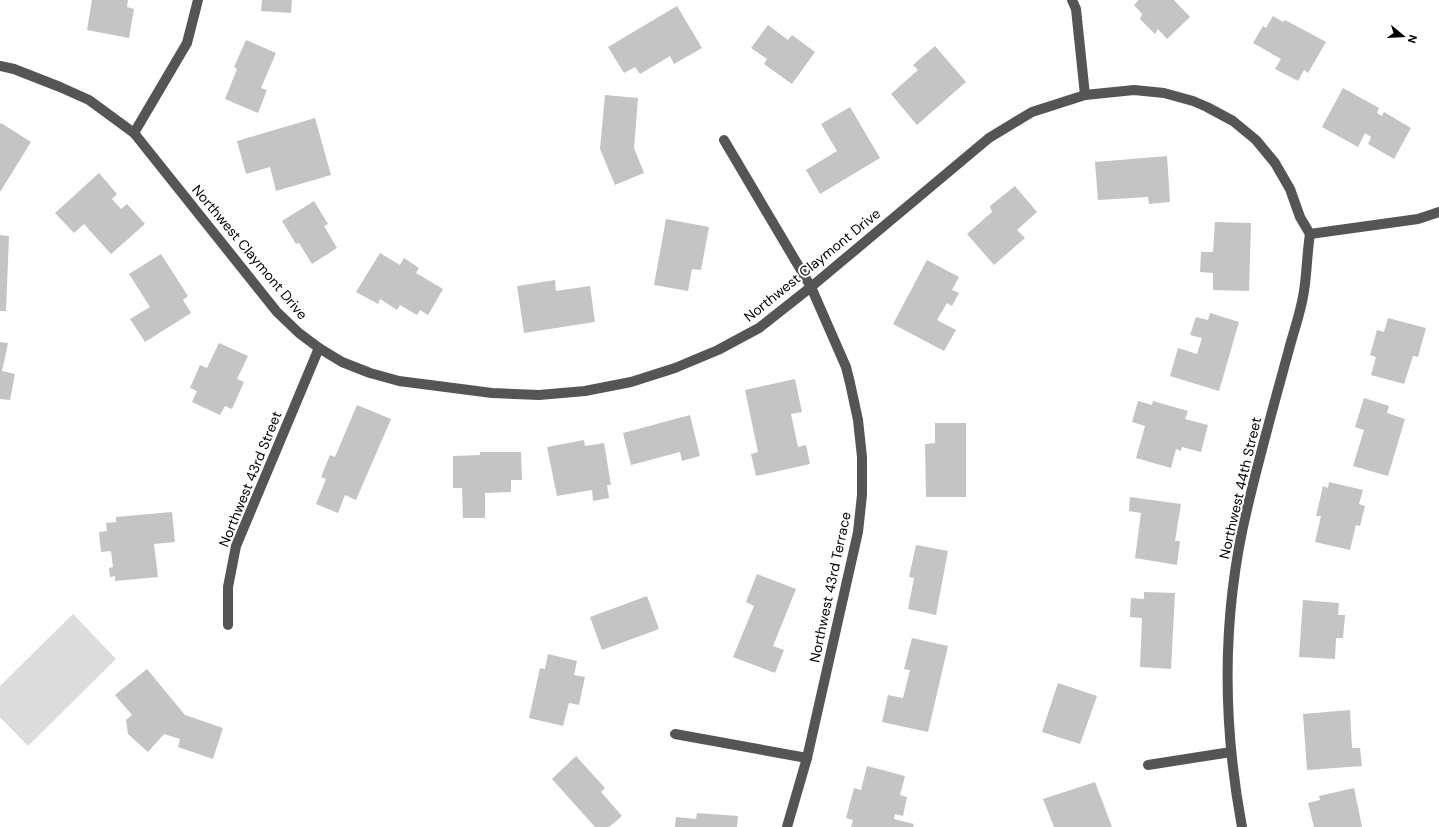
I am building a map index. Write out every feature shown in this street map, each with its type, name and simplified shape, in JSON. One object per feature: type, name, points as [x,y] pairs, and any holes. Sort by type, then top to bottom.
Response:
[{"type":"street","points":[[134,133],[187,43],[198,0]]},
{"type":"street","points":[[1072,0],[1076,9],[1085,95]]},
{"type":"street","name":"Northwest Claymont Drive","points":[[0,66],[14,69],[88,100],[134,133],[277,312],[299,333],[319,348],[342,362],[370,374],[399,381],[492,394],[539,395],[585,390],[631,382],[675,368],[718,350],[759,328],[811,287],[989,138],[1032,112],[1085,95],[1134,90],[1164,93],[1208,106],[1233,121],[1256,140],[1275,163],[1290,189],[1300,217],[1310,234]]},
{"type":"street","name":"Northwest 43rd Terrace","points":[[724,140],[811,287],[846,367],[858,420],[862,457],[862,495],[858,532],[807,758],[787,827]]},
{"type":"street","points":[[1310,234],[1418,219],[1439,212]]},
{"type":"street","name":"Northwest 44th Street","points":[[1242,827],[1231,752],[1227,688],[1228,636],[1233,584],[1247,506],[1304,292],[1310,234]]},
{"type":"street","name":"Northwest 43rd Street","points":[[228,625],[228,586],[236,546],[319,348]]},
{"type":"street","points":[[675,734],[807,758]]},
{"type":"street","points":[[1148,765],[1231,752]]},
{"type":"shaded area","points":[[73,614],[116,659],[28,746],[0,717],[0,686]]},
{"type":"building","points":[[92,0],[128,0],[127,7],[134,9],[129,38],[87,30]]},
{"type":"building","points":[[262,0],[292,0],[291,13],[261,11]]},
{"type":"building","points":[[1138,0],[1174,0],[1190,17],[1167,39],[1158,29],[1155,34],[1140,19],[1142,14],[1134,5]]},
{"type":"building","points":[[677,6],[702,48],[674,64],[670,56],[640,74],[635,67],[624,73],[608,47]]},
{"type":"building","points":[[1273,16],[1283,22],[1285,20],[1326,42],[1308,73],[1304,70],[1298,81],[1275,69],[1281,59],[1253,43],[1263,26],[1266,28]]},
{"type":"building","points":[[768,25],[788,40],[792,35],[815,52],[792,84],[764,64],[767,59],[751,48]]},
{"type":"building","points":[[246,40],[276,53],[261,88],[267,90],[258,113],[225,99],[237,69],[234,67]]},
{"type":"building","points":[[935,46],[966,82],[917,125],[891,94],[918,70],[913,65]]},
{"type":"building","points":[[1343,88],[1379,108],[1377,113],[1382,116],[1384,112],[1411,128],[1394,159],[1368,144],[1371,137],[1365,133],[1358,147],[1322,127]]},
{"type":"building","points":[[605,95],[638,98],[634,148],[644,173],[615,185],[600,149]]},
{"type":"building","points":[[850,107],[880,158],[820,194],[806,170],[837,151],[821,124]]},
{"type":"building","points":[[315,118],[331,175],[276,191],[270,167],[246,174],[237,141]]},
{"type":"building","points":[[1,123],[31,142],[0,192],[0,124]]},
{"type":"building","points":[[1167,156],[1170,202],[1149,204],[1148,197],[1098,200],[1095,162]]},
{"type":"building","points":[[99,173],[117,194],[112,199],[121,209],[127,204],[145,224],[111,254],[84,224],[74,233],[55,213]]},
{"type":"building","points":[[1015,186],[1037,212],[1017,230],[1025,238],[994,265],[967,234],[992,212],[990,206]]},
{"type":"building","points":[[314,201],[328,224],[324,226],[337,248],[312,264],[299,243],[296,244],[282,221]]},
{"type":"building","points":[[666,219],[709,227],[701,270],[692,269],[688,291],[654,285]]},
{"type":"building","points":[[1215,222],[1251,223],[1249,291],[1213,290],[1213,273],[1200,272],[1201,252],[1213,252]]},
{"type":"building","points":[[0,235],[9,236],[6,311],[0,311]]},
{"type":"building","points":[[380,253],[400,265],[404,258],[419,268],[416,273],[443,289],[428,315],[420,310],[417,315],[400,305],[397,310],[380,299],[378,304],[356,292]]},
{"type":"building","points":[[161,254],[188,296],[183,300],[191,313],[145,342],[130,319],[150,307],[129,274]]},
{"type":"building","points":[[927,260],[959,277],[952,290],[959,293],[952,306],[947,303],[937,320],[956,330],[944,351],[893,324]]},
{"type":"building","points":[[555,280],[556,291],[590,286],[595,322],[524,333],[517,286]]},
{"type":"building","points":[[1210,313],[1239,322],[1219,391],[1170,376],[1178,348],[1197,354],[1202,338],[1190,335],[1196,317],[1208,320]]},
{"type":"building","points":[[1388,318],[1426,328],[1418,357],[1413,356],[1404,384],[1371,375],[1376,357],[1370,355],[1377,330],[1384,332]]},
{"type":"building","points":[[0,342],[8,343],[2,371],[15,374],[10,400],[0,399]]},
{"type":"building","points":[[219,343],[248,356],[237,379],[244,382],[232,409],[225,406],[220,415],[192,402],[197,391],[190,388],[200,365],[207,368]]},
{"type":"building","points":[[795,379],[802,412],[791,414],[798,447],[806,445],[810,464],[756,476],[751,454],[758,452],[745,390]]},
{"type":"building","points":[[1364,398],[1389,406],[1387,413],[1405,419],[1388,476],[1353,466],[1364,430],[1355,427]]},
{"type":"building","points":[[1138,401],[1152,405],[1153,401],[1188,411],[1185,419],[1208,425],[1201,452],[1182,447],[1181,451],[1176,449],[1171,468],[1136,458],[1145,426],[1132,422]]},
{"type":"building","points":[[357,405],[391,419],[356,500],[345,495],[338,513],[316,504],[326,479],[321,477],[330,455],[335,457]]},
{"type":"building","points":[[690,415],[700,456],[682,461],[680,452],[631,465],[623,433]]},
{"type":"building","points":[[935,423],[966,423],[966,497],[926,497],[925,444],[935,443]]},
{"type":"building","points":[[584,440],[585,446],[604,443],[611,485],[607,485],[609,498],[593,501],[592,490],[557,496],[547,447]]},
{"type":"building","points":[[480,452],[521,452],[522,480],[511,480],[511,492],[485,493],[485,518],[463,518],[462,488],[453,488],[453,456],[480,455]]},
{"type":"building","points":[[1329,482],[1363,490],[1359,504],[1365,506],[1360,526],[1356,525],[1350,550],[1315,542],[1321,516],[1316,516],[1323,486],[1328,488]]},
{"type":"building","points":[[1130,497],[1181,504],[1175,541],[1180,541],[1177,565],[1135,558],[1141,513],[1129,511]]},
{"type":"building","points":[[172,512],[175,542],[154,544],[158,577],[115,581],[115,576],[110,577],[109,568],[113,567],[111,551],[101,552],[99,532],[107,531],[106,523],[116,522],[116,517]]},
{"type":"building","points":[[916,545],[948,551],[936,615],[908,609],[914,578],[909,577]]},
{"type":"building","points":[[757,574],[796,589],[773,646],[784,650],[775,673],[733,657],[754,606],[746,602]]},
{"type":"building","points":[[1144,592],[1175,593],[1171,669],[1140,667],[1142,618],[1130,617],[1131,598],[1144,599]]},
{"type":"building","points":[[647,596],[659,629],[602,650],[590,617]]},
{"type":"building","points":[[1303,600],[1339,603],[1338,615],[1345,615],[1343,638],[1336,638],[1335,659],[1299,657]]},
{"type":"building","points":[[912,638],[948,646],[928,732],[882,722],[888,695],[903,698],[910,670],[904,669]]},
{"type":"building","points":[[548,654],[577,661],[574,675],[585,677],[579,705],[569,703],[563,726],[529,718],[540,668],[545,669]]},
{"type":"building","points":[[147,669],[185,715],[223,728],[213,759],[178,747],[180,739],[164,734],[148,752],[128,734],[126,720],[132,715],[115,695]]},
{"type":"building","points":[[1058,683],[1097,696],[1080,744],[1042,732]]},
{"type":"building","points":[[1350,710],[1352,748],[1360,748],[1362,766],[1307,770],[1303,714]]},
{"type":"building","points":[[576,756],[605,788],[601,792],[622,816],[609,827],[595,827],[552,779]]},
{"type":"building","points":[[867,766],[905,776],[900,795],[907,797],[903,816],[895,814],[894,819],[914,824],[913,827],[851,827],[853,820],[846,818],[854,788],[861,790]]},
{"type":"building","points":[[1095,782],[1112,827],[1054,827],[1043,799]]},
{"type":"building","points":[[1354,788],[1362,827],[1314,827],[1308,803],[1320,800],[1319,796]]},
{"type":"building","points":[[697,813],[738,816],[737,827],[675,827],[676,817],[696,819]]}]
